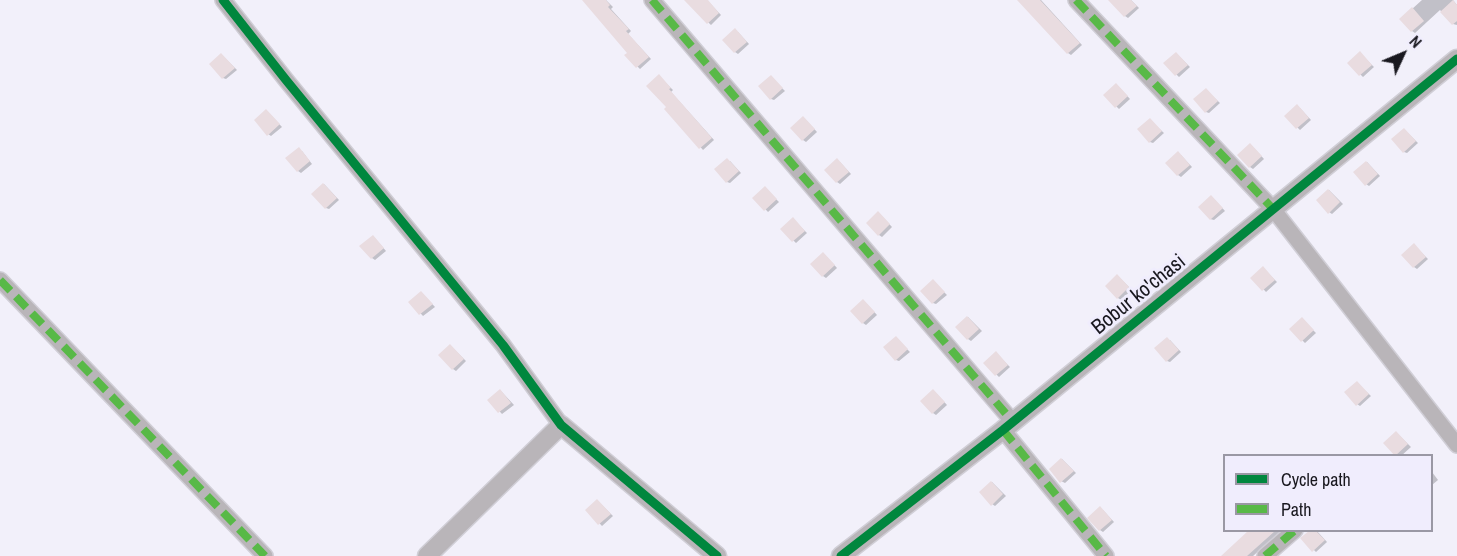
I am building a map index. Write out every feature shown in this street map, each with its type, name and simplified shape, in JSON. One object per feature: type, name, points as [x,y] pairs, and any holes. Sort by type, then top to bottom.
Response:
[{"type":"street","points":[[224,0],[503,345],[561,424],[717,556]]},
{"type":"street","points":[[652,0],[1007,426],[1106,556]]},
{"type":"street","points":[[1076,0],[1273,209],[1457,446]]},
{"type":"street","name":"Bobur ko'chasi","points":[[841,556],[1007,426],[1457,59]]},
{"type":"street","points":[[0,280],[265,556]]},
{"type":"street","points":[[426,556],[561,424]]},
{"type":"street","points":[[1265,556],[1294,532]]},
{"type":"building","points":[[582,0],[606,0],[610,5],[608,7],[629,29],[626,31],[649,57],[636,68],[624,55],[627,53]]},
{"type":"building","points":[[684,0],[708,0],[719,13],[707,24]]},
{"type":"building","points":[[1017,0],[1040,0],[1080,43],[1067,54]]},
{"type":"building","points":[[1108,0],[1131,0],[1137,6],[1124,17]]},
{"type":"building","points":[[1453,0],[1457,5],[1457,21],[1452,25],[1440,12]]},
{"type":"building","points":[[1412,7],[1424,21],[1411,32],[1399,19]]},
{"type":"building","points":[[735,28],[747,42],[734,53],[722,40]]},
{"type":"building","points":[[1360,51],[1372,65],[1359,76],[1347,63]]},
{"type":"building","points":[[1176,52],[1188,65],[1175,76],[1163,63]]},
{"type":"building","points":[[221,53],[235,68],[222,79],[209,64]]},
{"type":"building","points":[[659,74],[671,88],[669,89],[712,138],[699,149],[646,86]]},
{"type":"building","points":[[771,75],[783,88],[770,100],[758,86]]},
{"type":"building","points":[[1116,83],[1128,96],[1115,108],[1103,95]]},
{"type":"building","points":[[1206,88],[1218,101],[1205,113],[1193,99]]},
{"type":"building","points":[[1297,104],[1309,118],[1296,129],[1284,116]]},
{"type":"building","points":[[266,109],[280,124],[267,136],[254,120]]},
{"type":"building","points":[[803,116],[815,129],[802,141],[790,128]]},
{"type":"building","points":[[1150,118],[1162,131],[1149,143],[1137,129]]},
{"type":"building","points":[[1404,128],[1416,141],[1403,153],[1391,139]]},
{"type":"building","points":[[1250,143],[1262,156],[1249,168],[1237,155]]},
{"type":"building","points":[[299,147],[310,161],[297,172],[285,158]]},
{"type":"building","points":[[1178,151],[1190,165],[1177,176],[1165,163]]},
{"type":"building","points":[[727,158],[739,171],[726,183],[714,169]]},
{"type":"building","points":[[837,158],[849,172],[836,183],[824,170]]},
{"type":"building","points":[[1366,161],[1378,174],[1365,186],[1353,172]]},
{"type":"building","points":[[323,183],[337,198],[325,209],[311,194]]},
{"type":"building","points":[[765,186],[777,199],[764,211],[752,198]]},
{"type":"building","points":[[1328,189],[1340,202],[1328,214],[1316,200]]},
{"type":"building","points":[[1211,195],[1223,208],[1210,220],[1198,207]]},
{"type":"building","points":[[878,211],[890,224],[878,236],[866,223]]},
{"type":"building","points":[[793,217],[805,231],[792,242],[780,229]]},
{"type":"building","points":[[373,235],[384,248],[371,259],[359,246]]},
{"type":"building","points":[[1414,243],[1426,257],[1413,268],[1401,255]]},
{"type":"building","points":[[823,252],[835,265],[822,277],[810,264]]},
{"type":"building","points":[[1263,266],[1275,280],[1262,291],[1250,278]]},
{"type":"building","points":[[1117,274],[1129,287],[1117,299],[1105,286]]},
{"type":"building","points":[[933,279],[945,292],[932,304],[920,291]]},
{"type":"building","points":[[421,291],[433,304],[419,315],[408,302]]},
{"type":"building","points":[[863,299],[875,312],[862,324],[850,311]]},
{"type":"building","points":[[967,316],[979,329],[967,340],[955,327]]},
{"type":"building","points":[[1302,317],[1314,330],[1301,342],[1289,329]]},
{"type":"building","points":[[896,336],[908,349],[895,361],[883,347]]},
{"type":"building","points":[[1167,337],[1179,350],[1166,362],[1154,348]]},
{"type":"building","points":[[450,344],[464,359],[452,370],[438,355]]},
{"type":"building","points":[[996,351],[1008,365],[995,376],[983,363]]},
{"type":"building","points":[[1357,381],[1369,394],[1356,406],[1344,392]]},
{"type":"building","points":[[500,389],[511,403],[498,413],[487,400]]},
{"type":"building","points":[[933,389],[945,402],[932,414],[920,401]]},
{"type":"building","points":[[1396,431],[1408,444],[1397,454],[1393,454],[1383,443]]},
{"type":"building","points":[[1061,458],[1074,471],[1060,483],[1049,469]]},
{"type":"building","points":[[991,481],[1003,494],[991,506],[979,492]]},
{"type":"building","points":[[597,499],[611,514],[598,525],[585,510]]},
{"type":"building","points":[[1100,506],[1112,520],[1099,531],[1087,518]]},
{"type":"building","points":[[1247,532],[1274,532],[1247,556],[1221,556]]},
{"type":"building","points":[[1308,532],[1317,532],[1325,540],[1312,552],[1300,538]]},
{"type":"marked path","points":[[652,0],[1013,422]]},
{"type":"marked path","points":[[1076,0],[1273,209]]},
{"type":"marked path","points":[[0,280],[265,556]]},
{"type":"marked path","points":[[1003,430],[1106,556]]},
{"type":"marked path","points":[[1265,556],[1293,532]]},
{"type":"cycle path","points":[[223,0],[503,345],[561,425],[717,556]]},
{"type":"cycle path","points":[[841,556],[1003,430],[1457,59]]}]
